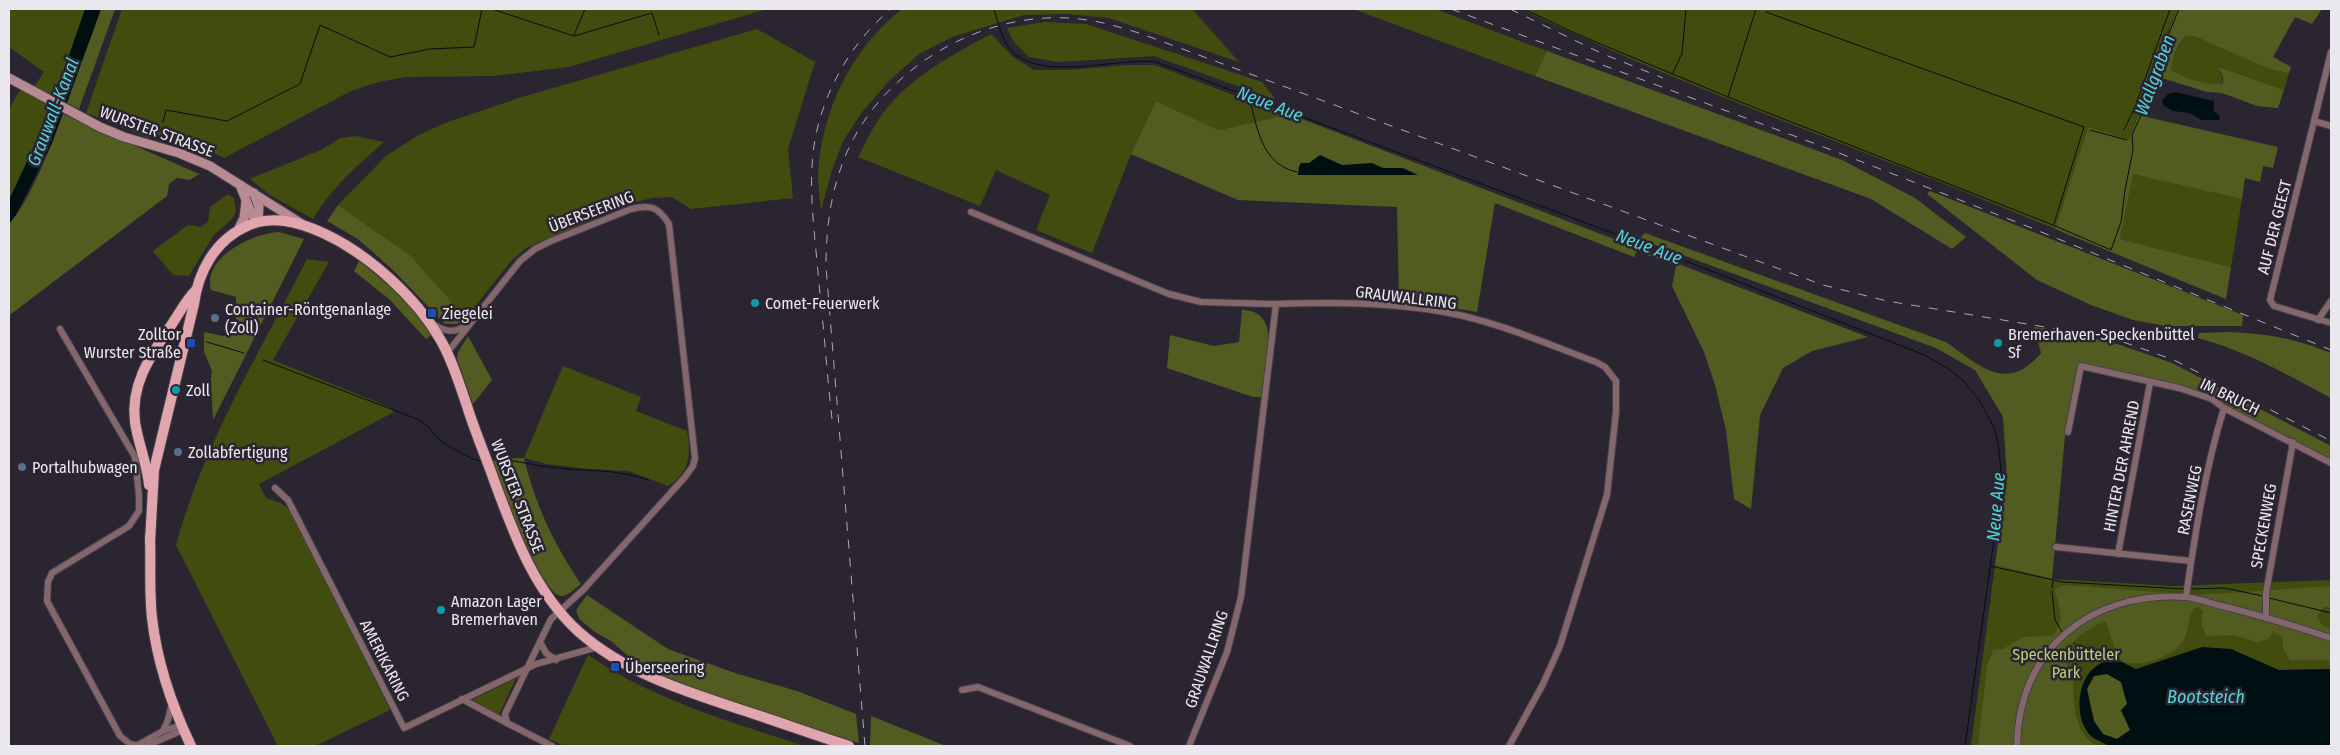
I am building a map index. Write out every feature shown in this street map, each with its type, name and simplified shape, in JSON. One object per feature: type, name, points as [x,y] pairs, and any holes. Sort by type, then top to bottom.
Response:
[{"type":"main road","name":"WURSTER STRASSE","points":[[9,78],[44,98],[121,136],[199,161],[224,173],[302,224],[332,237],[361,256],[386,276],[430,323],[447,353],[522,553],[558,611],[598,647],[645,674],[688,692],[848,746]]},
{"type":"main road","points":[[240,184],[246,201],[258,222]]},
{"type":"main road","points":[[254,193],[259,207],[258,222]]},
{"type":"main road","points":[[238,230],[244,218],[246,201]]},
{"type":"main road","name":"WURSTER STRASSE","points":[[196,290],[215,250],[238,230],[258,222],[282,221],[302,224]]},
{"type":"main road","points":[[150,542],[154,470],[196,290]]},
{"type":"main road","points":[[191,746],[182,727],[163,671],[153,627],[150,588],[148,482],[146,461],[135,423],[136,395],[148,360],[187,299],[196,290]]},
{"type":"street","points":[[2331,52],[2314,121],[2331,126]]},
{"type":"street","name":"AUF DER GEEST","points":[[2314,121],[2271,303],[2274,306],[2318,320]]},
{"type":"street","name":"ÜBERSEERING","points":[[447,353],[468,324],[520,261],[534,249],[644,205],[661,211],[669,224],[695,458],[693,466],[583,590],[558,611]]},
{"type":"street","points":[[971,212],[1170,294],[1201,302],[1276,304]]},
{"type":"street","points":[[2331,302],[2318,320],[2331,323]]},
{"type":"street","name":"GRAUWALLRING","points":[[1189,746],[1227,652],[1241,597],[1276,304],[1380,304],[1445,312],[1503,328],[1596,362],[1605,367],[1616,381],[1616,412],[1607,495],[1560,646],[1543,684],[1509,746]]},
{"type":"street","points":[[430,323],[447,331],[459,330],[468,324]]},
{"type":"street","points":[[60,329],[135,457],[140,496],[138,511],[130,526],[52,573],[48,582],[47,601],[120,736],[130,744],[137,746],[162,731],[182,727]]},
{"type":"street","name":"IM BRUCH","points":[[2068,432],[2081,366],[2179,388],[2212,399],[2224,408],[2331,464]]},
{"type":"street","name":"HINTER DER AHREND","points":[[2118,554],[2150,383]]},
{"type":"street","name":"RASENWEG","points":[[2187,592],[2191,561],[2216,432],[2224,408]]},
{"type":"street","name":"SPECKENWEG","points":[[2266,616],[2266,596],[2292,442]]},
{"type":"street","name":"AMERIKARING","points":[[275,488],[288,500],[404,728],[536,664],[598,647]]},
{"type":"street","points":[[2056,547],[2191,561]]},
{"type":"street","points":[[2017,746],[2018,721],[2027,687],[2036,668],[2050,647],[2096,614],[2115,605],[2138,599],[2187,592],[2331,638]]},
{"type":"street","points":[[507,723],[505,714],[551,619],[558,611]]},
{"type":"street","points":[[540,642],[546,653],[556,660]]},
{"type":"street","points":[[962,690],[978,688],[1130,746]]},
{"type":"street","points":[[162,731],[168,720],[172,699]]},
{"type":"street","points":[[462,699],[552,746]]},
{"type":"street","points":[[146,746],[182,727]]},
{"type":"green space","points":[[9,9],[86,9],[47,119],[9,200],[9,109],[25,82],[34,87],[44,72],[9,47]]},
{"type":"green space","points":[[101,9],[115,9],[79,109],[67,103]]},
{"type":"green space","points":[[122,9],[767,9],[569,67],[492,76],[405,77],[379,82],[351,91],[224,158],[214,153],[200,151],[154,135],[149,138],[86,113]]},
{"type":"green space","points":[[902,9],[1192,9],[1239,62],[1109,18],[1067,14],[1024,15],[952,37],[919,54],[889,81],[862,112],[843,141],[831,173],[821,211],[818,176],[820,152],[832,106],[854,63],[868,43]]},
{"type":"green space","points":[[1353,9],[1435,9],[1547,51],[1535,76]]},
{"type":"green space","points":[[1521,9],[2177,9],[2160,50],[2129,139],[2088,127],[2055,229],[1720,96]]},
{"type":"green space","points":[[2177,9],[2322,9],[2312,24],[2295,17],[2273,57],[2291,67],[2289,73],[2271,70],[2194,36],[2185,36],[2175,52],[2171,70],[2190,79],[2210,84],[2223,84],[2223,77],[2219,67],[2284,90],[2278,108],[2257,106],[2222,93],[2207,92],[2152,75]]},
{"type":"green space","points":[[1045,22],[1086,24],[1262,82],[1276,100],[1154,56],[1058,62],[1029,57],[1013,41],[1007,28]]},
{"type":"green space","points":[[757,29],[815,62],[788,149],[793,198],[691,209],[672,197],[652,198],[628,204],[526,248],[511,261],[466,318],[410,255],[338,205],[386,156],[417,136],[445,123],[522,97]]},
{"type":"green space","points":[[991,34],[1013,57],[1034,70],[1155,65],[1262,106],[1289,114],[1219,130],[1156,101],[1131,154],[1092,253],[1036,230],[1050,195],[996,170],[980,206],[858,157],[879,118],[906,88],[947,59]]},
{"type":"green space","points":[[2185,36],[2194,36],[2271,70],[2289,73],[2284,90],[2220,67],[2223,84],[2190,79],[2171,70],[2172,59]]},
{"type":"green space","points":[[1547,51],[1842,160],[1915,198],[1966,237],[1952,249],[1871,199],[1535,76]]},
{"type":"green space","points":[[1156,101],[1219,130],[1289,114],[1868,337],[1812,351],[1783,368],[1760,415],[1751,509],[1734,499],[1726,430],[1715,385],[1704,352],[1672,286],[1676,266],[1637,251],[1634,257],[1495,203],[1477,312],[1399,299],[1397,207],[1238,200],[1131,154]]},
{"type":"green space","points":[[63,114],[199,174],[190,180],[177,178],[169,184],[167,196],[11,314],[9,313],[9,224],[18,213],[33,186]]},
{"type":"green space","points":[[2138,115],[2278,147],[2273,168],[2263,166],[2260,182],[2245,178],[2242,199],[2133,174],[2120,239],[2231,267],[2226,299],[2055,229],[2088,127],[2129,139]]},
{"type":"green space","points":[[356,136],[384,142],[337,187],[320,207],[313,219],[270,195],[250,179],[323,149],[340,138]]},
{"type":"green space","points":[[2133,173],[2242,199],[2231,267],[2120,239]]},
{"type":"green space","points":[[1930,191],[2243,315],[2242,326],[2166,326],[2133,320],[2091,305],[2037,280],[1927,194]]},
{"type":"green space","points":[[228,194],[234,198],[236,212],[232,219],[213,236],[189,276],[173,275],[153,251],[188,225],[201,227],[208,222],[210,207]]},
{"type":"green space","points":[[338,205],[410,255],[466,318],[457,324],[445,324],[393,270],[358,239],[327,221]]},
{"type":"green space","points":[[279,232],[304,239],[213,420],[212,371],[204,352],[204,332],[223,336],[232,334],[236,324],[236,297],[211,290],[210,278],[214,267],[232,249],[256,237]]},
{"type":"green space","points":[[1645,233],[1946,342],[1970,360],[1993,372],[2005,374],[2017,372],[2029,365],[2041,353],[2034,327],[2078,334],[2120,345],[2172,363],[2331,446],[2331,460],[2213,398],[2079,365],[2065,435],[2052,579],[1995,565],[2007,478],[2003,417],[1975,370],[1936,348],[1639,239]]},
{"type":"green space","points":[[307,259],[329,262],[273,360],[389,407],[394,412],[259,484],[266,498],[281,503],[291,511],[390,710],[315,746],[278,746],[176,545],[187,508],[217,435]]},
{"type":"green space","points":[[359,261],[398,294],[431,335],[426,339],[390,300],[354,271]]},
{"type":"green space","points":[[1242,310],[1255,313],[1264,320],[1268,331],[1268,358],[1261,397],[1253,397],[1167,368],[1170,335],[1214,346],[1239,342]]},
{"type":"green space","points":[[2229,332],[2281,338],[2331,353],[2331,398],[2283,372],[2250,357],[2198,338],[2199,333]]},
{"type":"green space","points":[[468,336],[492,380],[473,404],[457,359],[458,352]]},
{"type":"green space","points":[[563,366],[641,397],[636,411],[687,431],[689,455],[681,475],[668,486],[629,471],[547,464],[524,458]]},
{"type":"green space","points":[[524,458],[528,475],[546,524],[581,584],[564,596],[553,591],[532,557],[492,459]]},
{"type":"green space","name":"Speckenbütteler Park","points":[[1995,565],[2052,579],[2172,586],[2331,580],[2331,746],[1971,746]]},
{"type":"green space","points":[[2065,585],[2198,595],[2331,586],[2331,607],[2323,607],[2317,617],[2323,626],[2331,629],[2331,660],[2290,660],[2283,648],[2283,638],[2273,631],[2269,639],[2257,642],[2234,635],[2206,636],[2201,623],[2203,611],[2199,607],[2195,608],[2192,612],[2183,641],[2173,651],[2151,661],[2128,663],[2118,659],[2106,621],[2080,636],[2059,657],[2073,671],[2074,702],[2078,723],[2082,732],[2097,746],[1978,746],[1987,666],[1993,650],[2003,649],[2024,637],[2052,636],[2057,631],[2060,620],[2055,589]]},
{"type":"green space","points":[[587,595],[668,649],[735,673],[797,691],[856,714],[859,743],[739,705],[637,664],[611,641],[595,632],[579,619],[576,610]]},
{"type":"green space","points":[[588,655],[613,671],[665,697],[720,718],[804,746],[564,746],[549,739]]},
{"type":"green space","points":[[2107,674],[2121,682],[2127,704],[2121,711],[2130,730],[2117,739],[2103,734],[2094,721],[2087,689],[2094,676]]},
{"type":"green space","points":[[516,678],[497,719],[468,702]]},
{"type":"green space","points":[[871,716],[946,746],[870,746]]},
{"type":"water","name":"Grauwall-Kanal","points":[[85,9],[101,9],[52,143],[16,215],[9,224],[9,200],[47,119]]},
{"type":"water","points":[[2175,92],[2214,101],[2214,111],[2220,116],[2219,120],[2202,120],[2189,113],[2173,111],[2164,106],[2162,100],[2168,94]]},
{"type":"water","points":[[1320,155],[1342,165],[1372,163],[1383,168],[1403,168],[1418,175],[1298,175],[1301,163],[1309,163]]},
{"type":"water","name":"Bootsteich","points":[[2202,647],[2231,649],[2279,670],[2331,669],[2331,746],[2108,746],[2091,736],[2084,727],[2080,715],[2082,689],[2087,677],[2094,668],[2105,662],[2118,661],[2136,669]],"holes":[[[2107,674],[2121,682],[2127,704],[2121,710],[2130,730],[2117,739],[2103,734],[2094,721],[2087,689],[2094,676]]]},
{"type":"waterway","points":[[163,122],[166,110],[227,121],[300,84],[320,25],[390,57],[430,49],[474,47],[482,9]]},
{"type":"waterway","points":[[492,9],[574,36],[652,13],[659,35]]},
{"type":"waterway","points":[[574,35],[585,9]]},
{"type":"waterway","name":"Neue Aue","points":[[994,9],[1006,44],[1022,59],[1038,65],[1057,67],[1078,67],[1139,61],[1156,62],[1650,247],[1922,354],[1946,367],[1964,381],[1979,400],[1994,427],[1998,442],[2002,482],[1965,746]]},
{"type":"waterway","name":"Wallgraben","points":[[1524,9],[1579,35],[1728,97],[2053,225],[2111,250],[2121,222],[2133,150],[2132,135],[2149,97],[2163,48],[2179,9]]},
{"type":"waterway","points":[[1673,73],[1682,53],[1686,9]]},
{"type":"waterway","points":[[1728,97],[1756,9]]},
{"type":"waterway","name":"Wallgraben","points":[[2124,130],[2135,107],[2170,9]]},
{"type":"waterway","points":[[1766,12],[2084,127],[2054,224]]},
{"type":"waterway","points":[[1249,97],[1258,132],[1268,153],[1285,168],[1297,172]]},
{"type":"waterway","points":[[2090,130],[2127,140]]},
{"type":"waterway","points":[[207,342],[244,353]]},
{"type":"waterway","points":[[263,360],[417,419],[449,446],[467,456],[482,461]]},
{"type":"waterway","points":[[491,460],[513,461],[562,469],[612,472],[648,480]]},
{"type":"waterway","points":[[1990,566],[2063,582],[2184,589]]},
{"type":"waterway","points":[[2052,588],[2053,581]]},
{"type":"waterway","points":[[2190,589],[2224,588],[2263,596]]},
{"type":"waterway","points":[[2052,591],[2055,620],[2062,632]]},
{"type":"waterway","points":[[2269,598],[2331,613]]},
{"type":"waterway","points":[[2074,643],[2089,655]]},
{"type":"waterway","points":[[2095,659],[2102,663]]},
{"type":"railway","points":[[832,419],[813,211],[812,167],[814,145],[826,101],[835,80],[860,41],[891,9]]},
{"type":"railway","points":[[1451,9],[1816,144],[2029,227],[2331,350]]},
{"type":"railway","points":[[1510,9],[1603,54],[1663,78]]},
{"type":"railway","points":[[865,746],[826,267],[830,208],[847,152],[864,121],[886,93],[913,69],[942,49],[975,34],[1009,23],[1045,18],[1080,19],[1139,33],[1823,285],[1887,301],[2112,338],[2174,360],[2331,441]]},
{"type":"place","name":"Comet-Feuerwerk","points":[[755,303]]},
{"type":"place","name":"Ziegelei","points":[[432,313]]},
{"type":"place","name":"Container-Röntgenanlage (Zoll)","points":[[215,318]]},
{"type":"place","name":"Zolltor Wurster Straße","points":[[191,343]]},
{"type":"place","name":"Bremerhaven-Speckenbüttel Sf","points":[[1998,343]]},
{"type":"place","name":"Zoll","points":[[176,390]]},
{"type":"place","name":"Zollabfertigung","points":[[178,452]]},
{"type":"place","name":"Portalhubwagen","points":[[22,467]]},
{"type":"place","name":"Amazon Lager Bremerhaven","points":[[441,610]]},
{"type":"place","name":"Überseering","points":[[615,667]]}]
